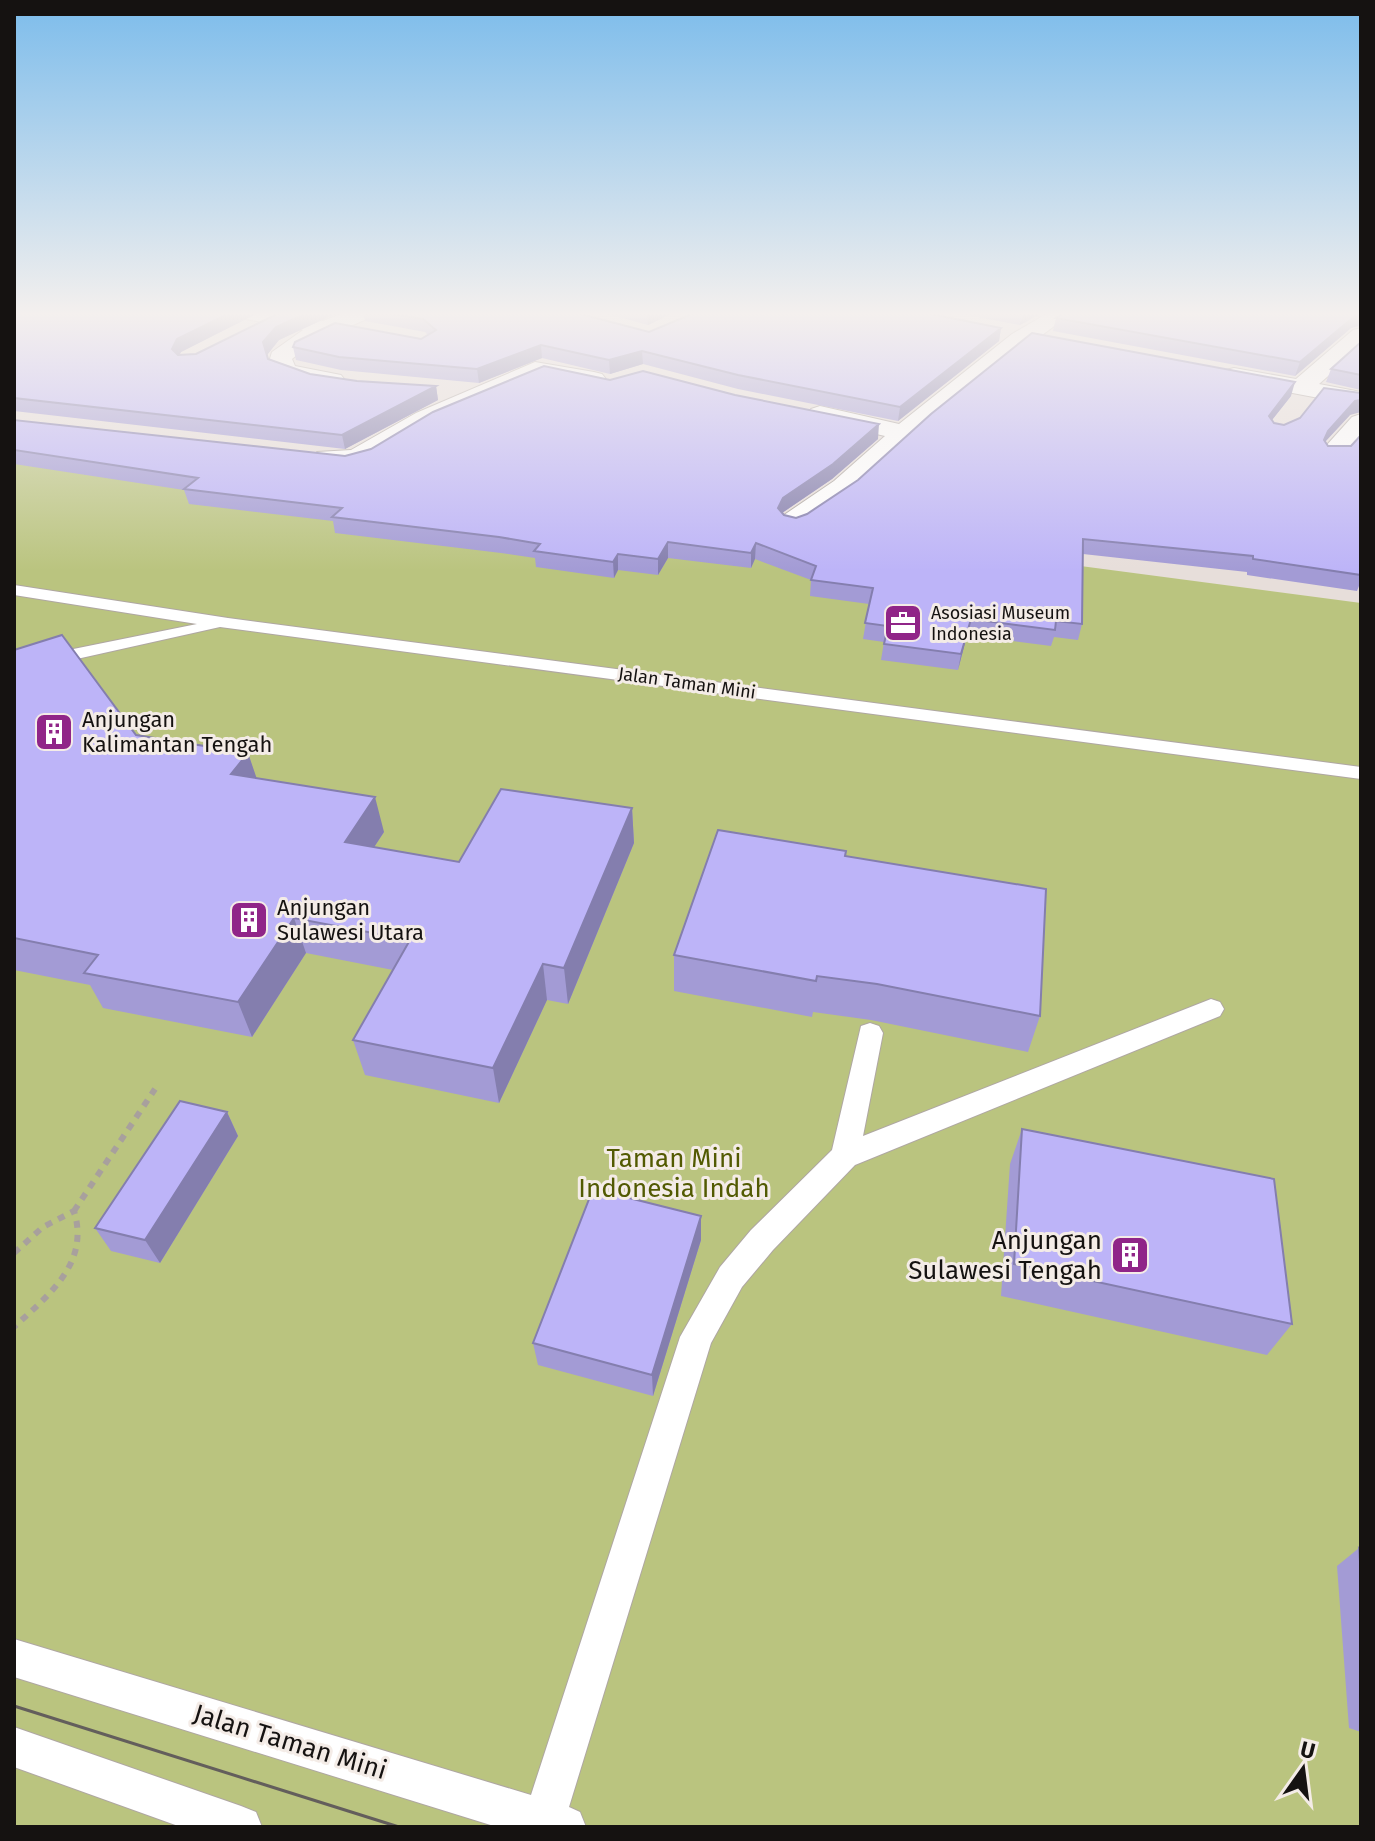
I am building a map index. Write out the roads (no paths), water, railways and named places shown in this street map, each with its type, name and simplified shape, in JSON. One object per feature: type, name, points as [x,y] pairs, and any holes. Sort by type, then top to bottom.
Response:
[{"type":"street","points":[[300,456],[356,458],[465,399]]},
{"type":"street","points":[[794,521],[844,487],[946,399]]},
{"type":"street","points":[[1293,415],[1301,399]]},
{"type":"street","points":[[790,408],[904,433]]},
{"type":"street","points":[[1334,453],[1361,422]]},
{"type":"lane","name":"Jalan Taman Mini","points":[[14,590],[228,623],[1361,773]]},
{"type":"lane","points":[[14,667],[228,623]]},
{"type":"lane","points":[[555,1824],[696,1337],[731,1277],[762,1240],[845,1156],[1211,1009]]},
{"type":"lane","points":[[845,1156],[870,1033]]},
{"type":"lane","name":"Jalan Taman Mini","points":[[14,1658],[555,1824]]},
{"type":"lane","points":[[14,1747],[241,1827]]},
{"type":"tram line","points":[[14,1706],[399,1827]]},
{"type":"place","name":"Asosiasi Museum Indonesia","points":[[903,623]]},
{"type":"place","name":"Anjungan Kalimantan Tengah","points":[[54,732]]},
{"type":"place","name":"Anjungan Sulawesi Utara","points":[[249,920]]},
{"type":"place","name":"Anjungan Sulawesi Tengah","points":[[1130,1255]]},
{"type":"park label","name":"Taman Mini Indonesia Indah","points":[[674,1173]]}]
